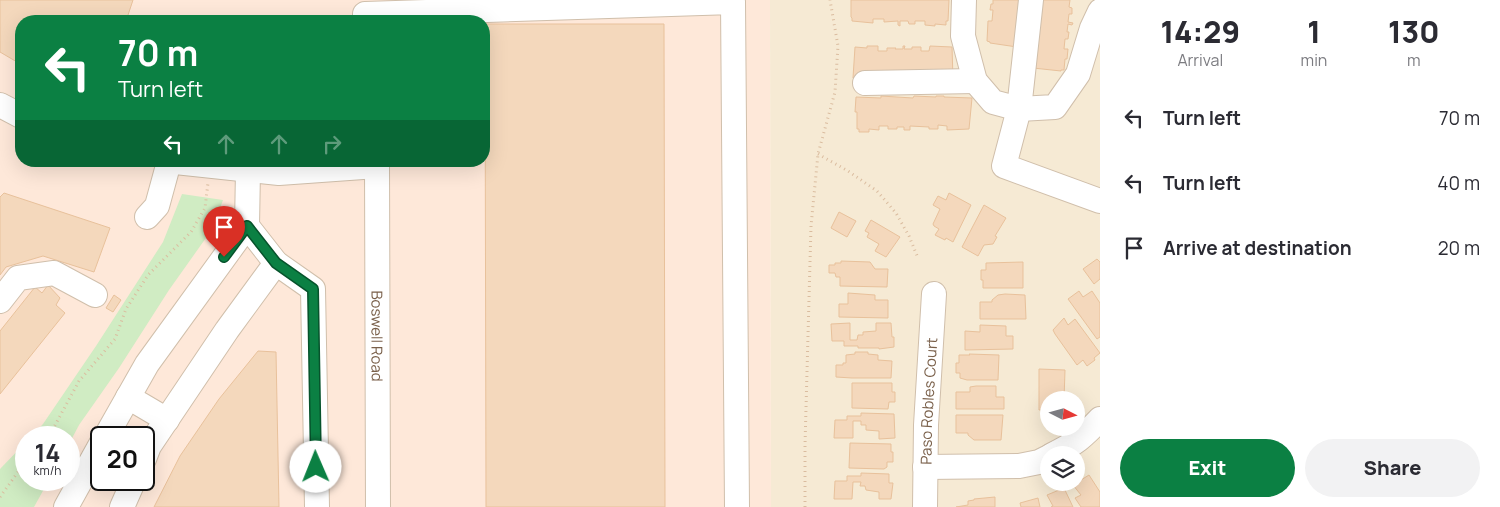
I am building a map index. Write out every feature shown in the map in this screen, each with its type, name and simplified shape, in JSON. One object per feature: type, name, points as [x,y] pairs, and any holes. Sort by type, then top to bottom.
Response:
[{"type":"street","points":[[964,0],[963,36],[975,82],[993,102],[1019,109],[1055,107],[1078,74],[1092,28],[1100,11]]},
{"type":"street","points":[[1031,0],[1019,109],[1004,166],[1100,201]]},
{"type":"street","points":[[364,9],[733,2],[737,507]]},
{"type":"street","points":[[865,84],[975,82]]},
{"type":"street","points":[[0,105],[15,113]]},
{"type":"street","points":[[147,217],[157,206],[166,167]]},
{"type":"street","points":[[220,167],[279,173],[344,167]]},
{"type":"street","name":"Boswell Road","points":[[377,167],[378,507]]},
{"type":"street","points":[[112,426],[147,364],[247,226],[248,170]]},
{"type":"street","points":[[247,226],[276,263],[313,289],[317,507]]},
{"type":"street","points":[[155,437],[227,330],[276,263]]},
{"type":"street","points":[[0,301],[18,278],[54,273],[95,295]]},
{"type":"street","name":"Paso Robles Court","points":[[925,507],[926,425],[934,294]]},
{"type":"street","points":[[128,397],[167,420]]},
{"type":"street","points":[[1070,446],[1082,438],[1100,419]]},
{"type":"street","points":[[925,467],[1019,466],[1040,462]]},
{"type":"street","points":[[66,507],[90,464]]},
{"type":"street","points":[[122,507],[129,491]]},
{"type":"path","points":[[806,507],[805,445],[811,226],[818,154],[836,92],[838,46],[830,0]]},
{"type":"path","points":[[818,154],[848,171],[877,191],[896,213],[909,236],[918,258]]},
{"type":"path","points":[[55,426],[79,380],[115,339],[126,309],[148,275],[191,232],[205,208],[211,167]]},
{"type":"path","points":[[0,497],[15,476]]},
{"type":"shaded area","points":[[0,0],[770,0],[771,507],[0,507]]},
{"type":"shaded area","points":[[770,0],[1100,0],[1100,507],[771,507]]},
{"type":"green space","points":[[182,194],[223,200],[213,228],[169,290],[119,368],[78,426],[41,426],[96,346],[163,242]]},
{"type":"green space","points":[[15,453],[15,491],[43,491],[34,507],[0,507],[0,469]]},
{"type":"building","points":[[0,0],[133,0],[128,15],[15,15],[15,61],[0,52]]},
{"type":"building","points":[[851,0],[949,0],[948,21],[946,21],[946,25],[935,24],[935,26],[925,25],[925,21],[915,21],[915,24],[909,24],[908,21],[900,21],[900,26],[898,21],[884,22],[884,19],[873,19],[873,23],[852,21]]},
{"type":"building","points":[[993,0],[1023,0],[1017,47],[987,41],[988,21],[992,21],[993,10],[990,10]]},
{"type":"building","points":[[1040,0],[1070,0],[1069,7],[1072,8],[1072,14],[1069,14],[1068,22],[1073,23],[1072,25],[1068,24],[1068,39],[1065,39],[1064,49],[1068,49],[1067,59],[1065,59],[1064,70],[1061,71],[1033,68]]},
{"type":"building","points":[[490,24],[664,24],[665,507],[486,507],[485,167],[490,167]]},
{"type":"building","points":[[867,46],[878,46],[878,51],[887,51],[887,48],[903,49],[903,46],[905,46],[904,49],[921,47],[921,51],[929,51],[930,46],[952,47],[953,79],[853,78],[855,47],[867,48]]},
{"type":"building","points":[[881,96],[972,98],[969,129],[947,130],[947,126],[938,125],[938,129],[910,126],[910,130],[904,130],[904,127],[888,129],[888,126],[879,126],[879,130],[869,129],[869,132],[859,132],[859,129],[857,129],[857,112],[855,112],[856,97],[881,98]]},
{"type":"building","points":[[4,193],[110,228],[94,272],[43,256],[6,267],[0,275],[0,197]]},
{"type":"building","points":[[949,193],[971,205],[953,242],[935,235],[939,229],[933,224],[940,209],[933,205],[938,196],[946,200]]},
{"type":"building","points":[[984,205],[1006,218],[995,236],[997,237],[993,244],[984,245],[978,256],[962,247]]},
{"type":"building","points":[[839,212],[856,221],[847,237],[831,228]]},
{"type":"building","points":[[871,220],[900,237],[886,257],[875,251],[879,244],[867,237],[869,233],[865,231]]},
{"type":"building","points":[[1097,259],[1100,262],[1100,279],[1094,284],[1083,269]]},
{"type":"building","points":[[841,261],[870,262],[875,269],[888,269],[887,287],[840,286],[840,277],[836,277],[835,273],[829,273],[829,265],[841,263]]},
{"type":"building","points":[[1023,262],[1023,288],[983,288],[981,270],[986,270],[986,263]]},
{"type":"building","points":[[48,285],[60,298],[56,305],[65,313],[0,394],[0,331],[35,287],[42,293]]},
{"type":"building","points":[[1079,291],[1083,297],[1092,291],[1100,303],[1100,337],[1097,339],[1068,299]]},
{"type":"building","points":[[848,293],[875,295],[875,300],[888,300],[888,318],[839,317],[839,304],[848,304]]},
{"type":"building","points":[[114,295],[121,300],[113,312],[106,308]]},
{"type":"building","points":[[998,295],[1025,295],[1026,319],[980,319],[980,302],[992,302]]},
{"type":"building","points":[[1064,318],[1068,325],[1075,319],[1100,353],[1087,366],[1083,360],[1077,365],[1053,330]]},
{"type":"building","points":[[850,323],[850,340],[857,340],[858,335],[863,335],[863,332],[876,331],[876,323],[891,323],[894,347],[879,349],[858,348],[858,346],[844,346],[844,341],[832,341],[831,324]]},
{"type":"building","points":[[980,325],[1006,326],[1006,336],[1013,336],[1013,349],[965,350],[965,331],[980,332]]},
{"type":"building","points":[[258,351],[276,352],[279,507],[154,507],[180,456],[219,399]]},
{"type":"building","points":[[855,352],[868,352],[868,354],[878,355],[878,360],[892,361],[891,378],[836,377],[836,365],[846,363],[846,355],[855,354]]},
{"type":"building","points":[[959,355],[999,355],[998,380],[967,380],[960,378],[960,373],[956,373],[956,363],[959,363]]},
{"type":"building","points":[[1039,369],[1065,370],[1064,391],[1040,391],[1039,410]]},
{"type":"building","points":[[852,383],[892,383],[892,392],[895,392],[895,402],[889,402],[888,409],[852,408]]},
{"type":"building","points":[[996,386],[996,397],[1004,397],[1004,409],[956,409],[956,392],[970,392],[970,387]]},
{"type":"building","points":[[861,413],[894,414],[895,438],[879,439],[879,431],[866,430],[866,425],[861,425],[861,421],[853,421],[853,438],[834,438],[835,420],[847,420],[847,416],[861,416]]},
{"type":"building","points":[[956,415],[1003,415],[1001,440],[974,440],[968,433],[956,433]]},
{"type":"building","points":[[850,443],[891,444],[893,462],[887,462],[887,467],[884,469],[849,468]]},
{"type":"building","points":[[861,473],[889,474],[889,483],[893,483],[891,499],[879,499],[879,492],[866,490],[865,486],[860,486],[861,482],[853,482],[852,499],[834,499],[835,481],[847,481],[847,476],[861,476]]},
{"type":"building","points":[[1089,475],[1100,492],[1100,507],[1081,507],[1075,498],[1081,495],[1078,491],[1085,491],[1085,478]]},
{"type":"building","points":[[1057,491],[1065,491],[1073,507],[1051,507],[1053,506],[1047,495]]},
{"type":"building","points":[[995,497],[995,507],[956,507],[968,505],[968,501],[974,499]]},
{"type":"building","points":[[1038,498],[1040,507],[1021,507],[1020,503]]},
{"type":"route","points":[[224,257],[247,226],[276,263],[313,289],[316,467]]}]
